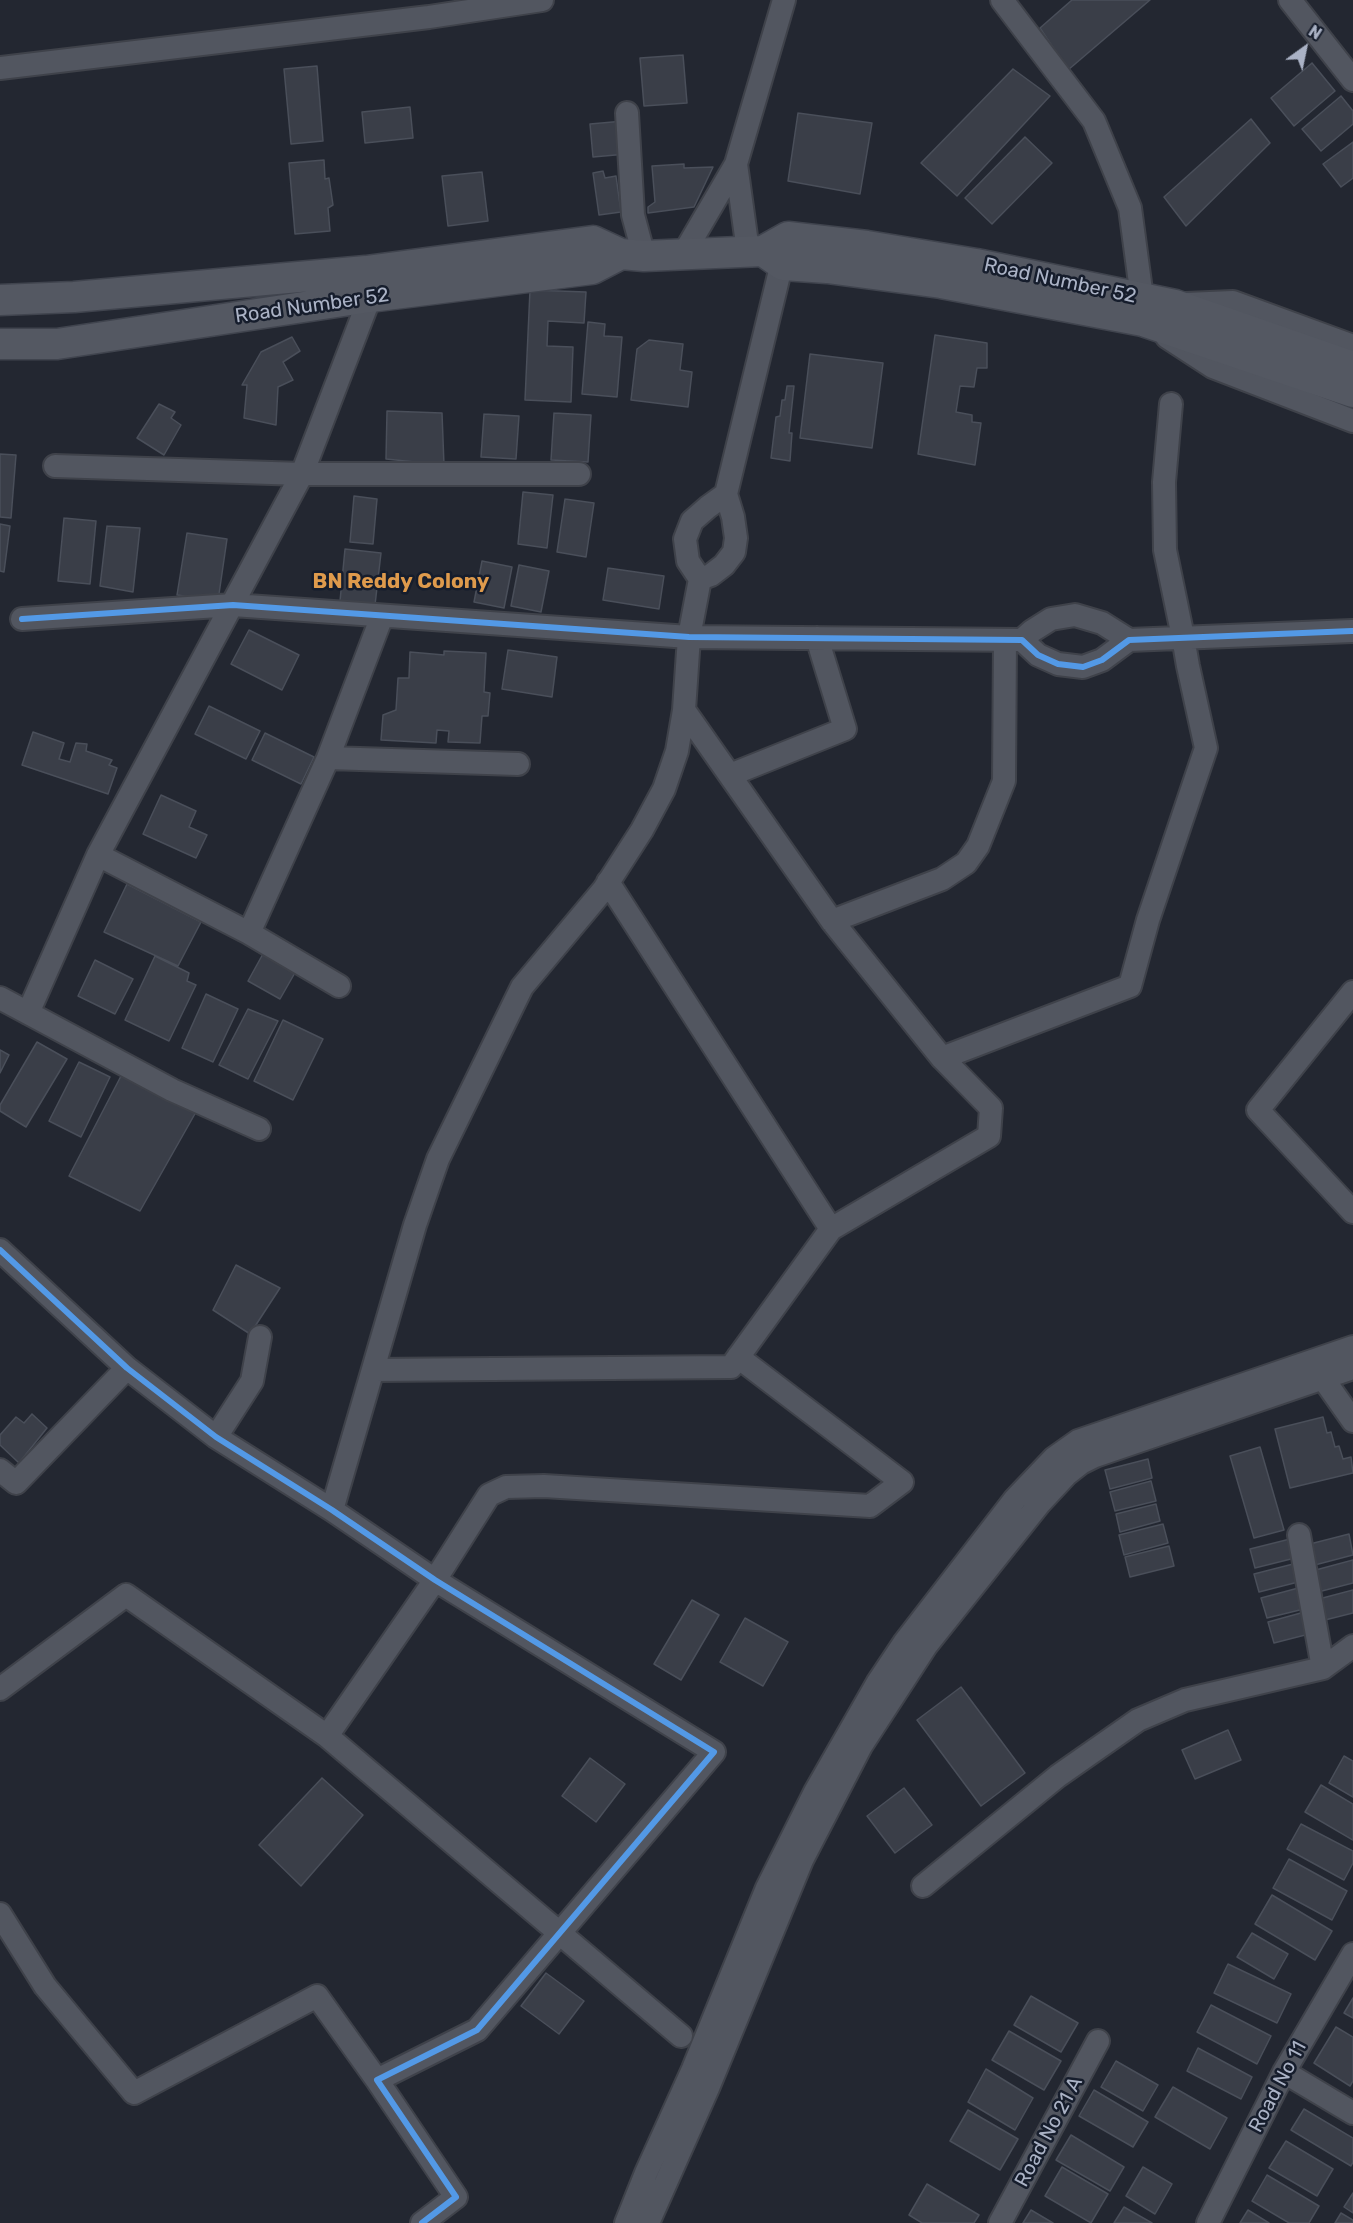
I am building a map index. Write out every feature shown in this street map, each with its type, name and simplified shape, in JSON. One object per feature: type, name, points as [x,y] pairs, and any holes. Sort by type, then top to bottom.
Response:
[{"type":"main road","name":"Road Number 52","points":[[764,256],[788,237],[867,246],[976,264],[1219,333],[1353,367]]},
{"type":"main road","name":"Road Number 52","points":[[0,300],[74,297],[366,271],[593,241],[632,255]]},
{"type":"main road","name":"Road Number 52","points":[[0,344],[57,344],[370,297],[592,269],[632,255],[684,253],[764,256],[827,268],[1142,310],[1175,305],[1219,333],[1353,392]]},
{"type":"street","points":[[0,68],[428,8],[542,0]]},
{"type":"street","points":[[684,253],[736,164],[784,0]]},
{"type":"street","points":[[1002,0],[1094,121],[1130,208],[1142,310],[1213,368],[1353,421]]},
{"type":"street","points":[[1290,0],[1353,80]]},
{"type":"street","points":[[627,113],[633,215],[632,255]]},
{"type":"street","points":[[700,579],[711,576],[734,552],[736,538],[726,494],[764,256],[736,164]]},
{"type":"street","points":[[28,1013],[98,855],[302,474],[370,297]]},
{"type":"street","points":[[1175,305],[1233,302],[1353,346]]},
{"type":"street","points":[[942,1058],[1130,986],[1148,920],[1206,748],[1165,550],[1164,482],[1171,404]]},
{"type":"street","points":[[55,466],[302,474],[579,474]]},
{"type":"street","points":[[332,1510],[415,1225],[444,1149],[522,987],[608,882],[642,830],[664,789],[677,751],[684,710],[688,637],[700,579],[688,561],[685,538],[692,521],[726,494]]},
{"type":"street","points":[[22,619],[233,605],[688,637],[1014,640],[1050,619],[1075,615],[1102,623],[1129,640]]},
{"type":"street","points":[[249,933],[328,758],[382,616]]},
{"type":"street","points":[[1014,640],[1058,664],[1083,667],[1102,660],[1129,640],[1352,631]]},
{"type":"street","points":[[730,775],[845,729],[817,638]]},
{"type":"street","points":[[832,921],[942,879],[966,863],[978,846],[1004,781],[1014,640]]},
{"type":"street","points":[[374,1370],[731,1366],[831,1229],[988,1136],[991,1108],[942,1058],[832,921],[684,710]]},
{"type":"street","points":[[328,758],[518,764]]},
{"type":"street","points":[[98,855],[249,933],[339,986]]},
{"type":"street","points":[[608,882],[831,1229]]},
{"type":"street","points":[[1353,992],[1258,1110],[1353,1212]]},
{"type":"street","points":[[0,998],[172,1090],[259,1129]]},
{"type":"street","points":[[0,1250],[127,1368],[216,1437],[332,1510],[435,1580],[714,1752],[477,2030],[377,2080]]},
{"type":"street","points":[[216,1437],[252,1382],[260,1337]]},
{"type":"street","points":[[648,2223],[708,2088],[779,1913],[827,1810],[861,1746],[926,1646],[1040,1503],[1067,1474],[1095,1456],[1317,1369],[1353,1347]]},
{"type":"street","points":[[327,1737],[435,1580],[489,1495],[506,1487],[544,1486],[870,1506],[902,1482],[738,1357]]},
{"type":"street","points":[[0,1470],[16,1483],[127,1368]]},
{"type":"street","points":[[626,2223],[693,2069],[767,1888],[815,1792],[878,1682],[904,1643],[1015,1499],[1054,1458],[1078,1441],[1317,1369],[1353,1368]]},
{"type":"street","points":[[1317,1369],[1353,1421]]},
{"type":"street","points":[[1299,1535],[1323,1668]]},
{"type":"street","points":[[0,1689],[126,1595],[327,1737],[681,2036]]},
{"type":"street","points":[[923,1886],[1058,1776],[1138,1720],[1185,1700],[1323,1668],[1353,1646]]},
{"type":"street","points":[[0,1914],[45,1986],[134,2093],[317,1996],[456,2197],[423,2223]]},
{"type":"street","name":"Road No 11","points":[[1208,2223],[1284,2072],[1353,1953]]},
{"type":"street","name":"Road No 21 A","points":[[1000,2223],[1098,2041]]},
{"type":"street","points":[[1284,2072],[1353,2114]]},
{"type":"building","points":[[1072,0],[1150,0],[1068,70],[1040,28]]},
{"type":"building","points":[[683,55],[687,103],[644,106],[640,58]]},
{"type":"building","points":[[1312,63],[1335,91],[1294,126],[1271,98]]},
{"type":"building","points":[[317,66],[323,141],[291,144],[284,69]]},
{"type":"building","points":[[1013,69],[1050,96],[957,196],[921,163]]},
{"type":"building","points":[[1341,96],[1353,111],[1353,124],[1321,151],[1302,129]]},
{"type":"building","points":[[410,107],[413,138],[365,143],[362,112]]},
{"type":"building","points":[[798,113],[872,123],[860,194],[788,181]]},
{"type":"building","points":[[1251,119],[1270,143],[1186,226],[1164,197]]},
{"type":"building","points":[[624,121],[627,154],[593,157],[590,124]]},
{"type":"building","points":[[1025,137],[1052,163],[992,224],[965,198]]},
{"type":"building","points":[[1353,142],[1353,178],[1341,187],[1323,164]]},
{"type":"building","points":[[324,160],[325,179],[329,178],[333,205],[328,208],[330,231],[295,234],[289,163]]},
{"type":"building","points":[[684,164],[684,168],[713,167],[694,207],[648,213],[648,207],[655,202],[652,166]]},
{"type":"building","points":[[603,171],[605,178],[616,176],[621,212],[599,215],[593,173]]},
{"type":"building","points":[[482,172],[488,221],[448,226],[442,176]]},
{"type":"building","points":[[530,290],[586,292],[584,323],[548,321],[547,346],[573,347],[571,402],[525,400]]},
{"type":"building","points":[[588,322],[605,324],[604,336],[622,337],[617,397],[582,394]]},
{"type":"building","points":[[935,335],[987,343],[987,368],[977,368],[974,387],[960,386],[956,412],[972,415],[972,422],[981,423],[975,465],[918,454]]},
{"type":"building","points":[[292,337],[300,351],[283,362],[293,380],[278,387],[276,425],[244,418],[247,385],[242,385],[261,352]]},
{"type":"building","points":[[649,340],[683,344],[680,370],[692,372],[688,407],[631,400],[637,349]]},
{"type":"building","points":[[810,354],[883,363],[872,448],[800,438]]},
{"type":"building","points":[[787,386],[794,386],[789,433],[792,433],[790,461],[771,458],[776,417],[780,416]]},
{"type":"building","points":[[159,404],[175,412],[171,418],[181,425],[164,455],[137,438]]},
{"type":"building","points":[[387,411],[442,413],[444,465],[386,459]]},
{"type":"building","points":[[554,413],[591,415],[588,462],[551,460]]},
{"type":"building","points":[[484,414],[519,416],[516,459],[481,457]]},
{"type":"building","points":[[0,454],[16,455],[11,518],[0,517]]},
{"type":"building","points":[[523,492],[553,495],[547,548],[518,544]]},
{"type":"building","points":[[354,496],[377,499],[373,544],[350,542]]},
{"type":"building","points":[[565,499],[594,503],[586,557],[557,552]]},
{"type":"building","points":[[64,518],[96,521],[90,584],[58,581]]},
{"type":"building","points":[[0,524],[10,526],[4,572],[0,571]]},
{"type":"building","points":[[107,526],[140,528],[133,592],[100,586]]},
{"type":"building","points":[[187,533],[227,539],[218,601],[177,595]]},
{"type":"building","points":[[345,549],[381,553],[375,605],[340,601]]},
{"type":"building","points":[[482,561],[512,567],[504,608],[474,602]]},
{"type":"building","points":[[519,565],[549,571],[541,612],[511,606]]},
{"type":"building","points":[[608,568],[664,576],[659,609],[603,600]]},
{"type":"building","points":[[249,630],[299,655],[282,690],[231,664]]},
{"type":"building","points":[[508,650],[557,657],[552,697],[502,689]]},
{"type":"building","points":[[444,651],[486,653],[484,692],[490,693],[488,716],[482,716],[480,743],[448,742],[449,731],[437,730],[436,743],[381,740],[383,715],[396,710],[398,678],[409,678],[410,652],[444,655]]},
{"type":"building","points":[[209,706],[260,731],[246,759],[195,734]]},
{"type":"building","points":[[33,732],[64,743],[59,759],[70,762],[76,743],[87,744],[86,751],[112,760],[109,765],[117,768],[108,794],[22,765]]},
{"type":"building","points":[[265,733],[314,757],[301,784],[252,760]]},
{"type":"building","points":[[161,795],[196,811],[189,827],[207,835],[196,858],[143,834]]},
{"type":"building","points":[[127,884],[201,922],[178,966],[104,932]]},
{"type":"building","points":[[264,952],[296,971],[280,999],[248,981]]},
{"type":"building","points":[[155,956],[189,973],[187,981],[196,985],[169,1041],[125,1020]]},
{"type":"building","points":[[95,960],[133,979],[115,1014],[78,996]]},
{"type":"building","points":[[206,994],[238,1009],[213,1062],[182,1048]]},
{"type":"building","points":[[248,1009],[278,1021],[248,1079],[219,1065]]},
{"type":"building","points":[[283,1020],[323,1039],[293,1100],[254,1081]]},
{"type":"building","points":[[37,1042],[67,1059],[26,1127],[0,1111],[0,1105]]},
{"type":"building","points":[[0,1050],[9,1055],[0,1073]]},
{"type":"building","points":[[79,1062],[110,1077],[81,1137],[49,1121]]},
{"type":"building","points":[[121,1076],[196,1112],[140,1211],[69,1176]]},
{"type":"building","points":[[236,1265],[280,1288],[250,1334],[213,1310]]},
{"type":"building","points":[[32,1414],[47,1428],[19,1463],[0,1445],[0,1435],[16,1417],[24,1423]]},
{"type":"building","points":[[1323,1417],[1327,1433],[1331,1432],[1335,1447],[1339,1446],[1343,1459],[1351,1457],[1353,1473],[1290,1488],[1275,1429]]},
{"type":"building","points":[[1260,1447],[1284,1530],[1254,1538],[1230,1456]]},
{"type":"building","points":[[1148,1459],[1152,1478],[1110,1489],[1105,1470]]},
{"type":"building","points":[[1151,1481],[1156,1501],[1115,1511],[1110,1492]]},
{"type":"building","points":[[1156,1504],[1160,1521],[1120,1532],[1116,1514]]},
{"type":"building","points":[[1163,1524],[1168,1543],[1124,1555],[1119,1535]]},
{"type":"building","points":[[1349,1534],[1353,1555],[1311,1566],[1306,1545]]},
{"type":"building","points":[[1294,1538],[1299,1557],[1255,1568],[1250,1549]]},
{"type":"building","points":[[1169,1546],[1174,1566],[1130,1577],[1125,1557]]},
{"type":"building","points":[[1353,1560],[1353,1583],[1318,1592],[1312,1571]]},
{"type":"building","points":[[1297,1563],[1302,1581],[1259,1592],[1254,1574]]},
{"type":"building","points":[[1302,1587],[1308,1608],[1267,1618],[1261,1598]]},
{"type":"building","points":[[1353,1590],[1353,1613],[1321,1621],[1315,1600]]},
{"type":"building","points":[[692,1600],[719,1615],[681,1680],[654,1664]]},
{"type":"building","points":[[1308,1611],[1313,1633],[1274,1643],[1268,1622]]},
{"type":"building","points":[[745,1618],[788,1642],[763,1686],[720,1662]]},
{"type":"building","points":[[961,1687],[1025,1773],[981,1806],[917,1720]]},
{"type":"building","points":[[1228,1730],[1241,1760],[1195,1779],[1182,1750]]},
{"type":"building","points":[[1344,1756],[1353,1761],[1353,1797],[1329,1783]]},
{"type":"building","points":[[590,1758],[625,1784],[596,1822],[562,1796]]},
{"type":"building","points":[[322,1778],[363,1815],[301,1886],[259,1845]]},
{"type":"building","points":[[1321,1785],[1353,1804],[1353,1840],[1305,1812]]},
{"type":"building","points":[[904,1788],[932,1825],[895,1853],[867,1816]]},
{"type":"building","points":[[1301,1824],[1353,1851],[1353,1863],[1344,1880],[1287,1849]]},
{"type":"building","points":[[1289,1859],[1347,1891],[1332,1920],[1273,1888]]},
{"type":"building","points":[[1272,1895],[1332,1931],[1315,1960],[1255,1924]]},
{"type":"building","points":[[1252,1933],[1288,1954],[1274,1979],[1237,1957]]},
{"type":"building","points":[[1228,1964],[1291,1994],[1277,2023],[1214,1993]]},
{"type":"building","points":[[546,1973],[584,2001],[559,2034],[521,2006]]},
{"type":"building","points":[[1031,1996],[1078,2023],[1061,2052],[1014,2025]]},
{"type":"building","points":[[1353,1998],[1353,2018],[1344,2013]]},
{"type":"building","points":[[1211,2005],[1271,2036],[1257,2064],[1197,2032]]},
{"type":"building","points":[[1336,2027],[1353,2037],[1353,2081],[1350,2086],[1314,2063]]},
{"type":"building","points":[[1009,2031],[1061,2061],[1044,2090],[992,2060]]},
{"type":"building","points":[[1198,2048],[1252,2077],[1241,2099],[1187,2071]]},
{"type":"building","points":[[1116,2061],[1158,2085],[1143,2111],[1101,2087]]},
{"type":"building","points":[[986,2069],[1033,2098],[1015,2130],[968,2102]]},
{"type":"building","points":[[1173,2087],[1227,2118],[1210,2149],[1155,2117]]},
{"type":"building","points":[[1094,2090],[1148,2122],[1133,2147],[1079,2116]]},
{"type":"building","points":[[1304,2109],[1353,2138],[1351,2166],[1291,2130]]},
{"type":"building","points":[[968,2110],[1018,2139],[1000,2170],[950,2141]]},
{"type":"building","points":[[1071,2135],[1124,2167],[1110,2191],[1056,2160]]},
{"type":"building","points":[[1286,2141],[1333,2169],[1317,2196],[1269,2168]]},
{"type":"building","points":[[1062,2167],[1108,2194],[1091,2223],[1045,2196]]},
{"type":"building","points":[[1143,2167],[1172,2184],[1155,2214],[1126,2196]]},
{"type":"building","points":[[1267,2175],[1319,2206],[1309,2223],[1289,2223],[1252,2201]]},
{"type":"building","points":[[927,2184],[979,2215],[974,2223],[922,2223],[909,2215]]},
{"type":"building","points":[[1353,2193],[1353,2213],[1344,2207]]},
{"type":"building","points":[[1124,2207],[1152,2223],[1114,2223]]},
{"type":"building","points":[[1031,2210],[1053,2223],[1023,2223]]},
{"type":"building","points":[[1248,2210],[1269,2223],[1240,2223]]},
{"type":"building","points":[[1341,2213],[1353,2220],[1353,2223],[1335,2223]]},
{"type":"cycle path","points":[[22,619],[233,605],[689,637],[1022,640],[1038,655],[1058,664],[1083,667],[1102,660],[1129,640],[1352,631]]},
{"type":"cycle path","points":[[0,1250],[127,1368],[216,1437],[332,1510],[435,1580],[714,1752],[477,2030],[377,2080],[456,2197],[422,2223]]},
{"type":"district","name":"BN Reddy Colony","points":[[401,582]]}]
